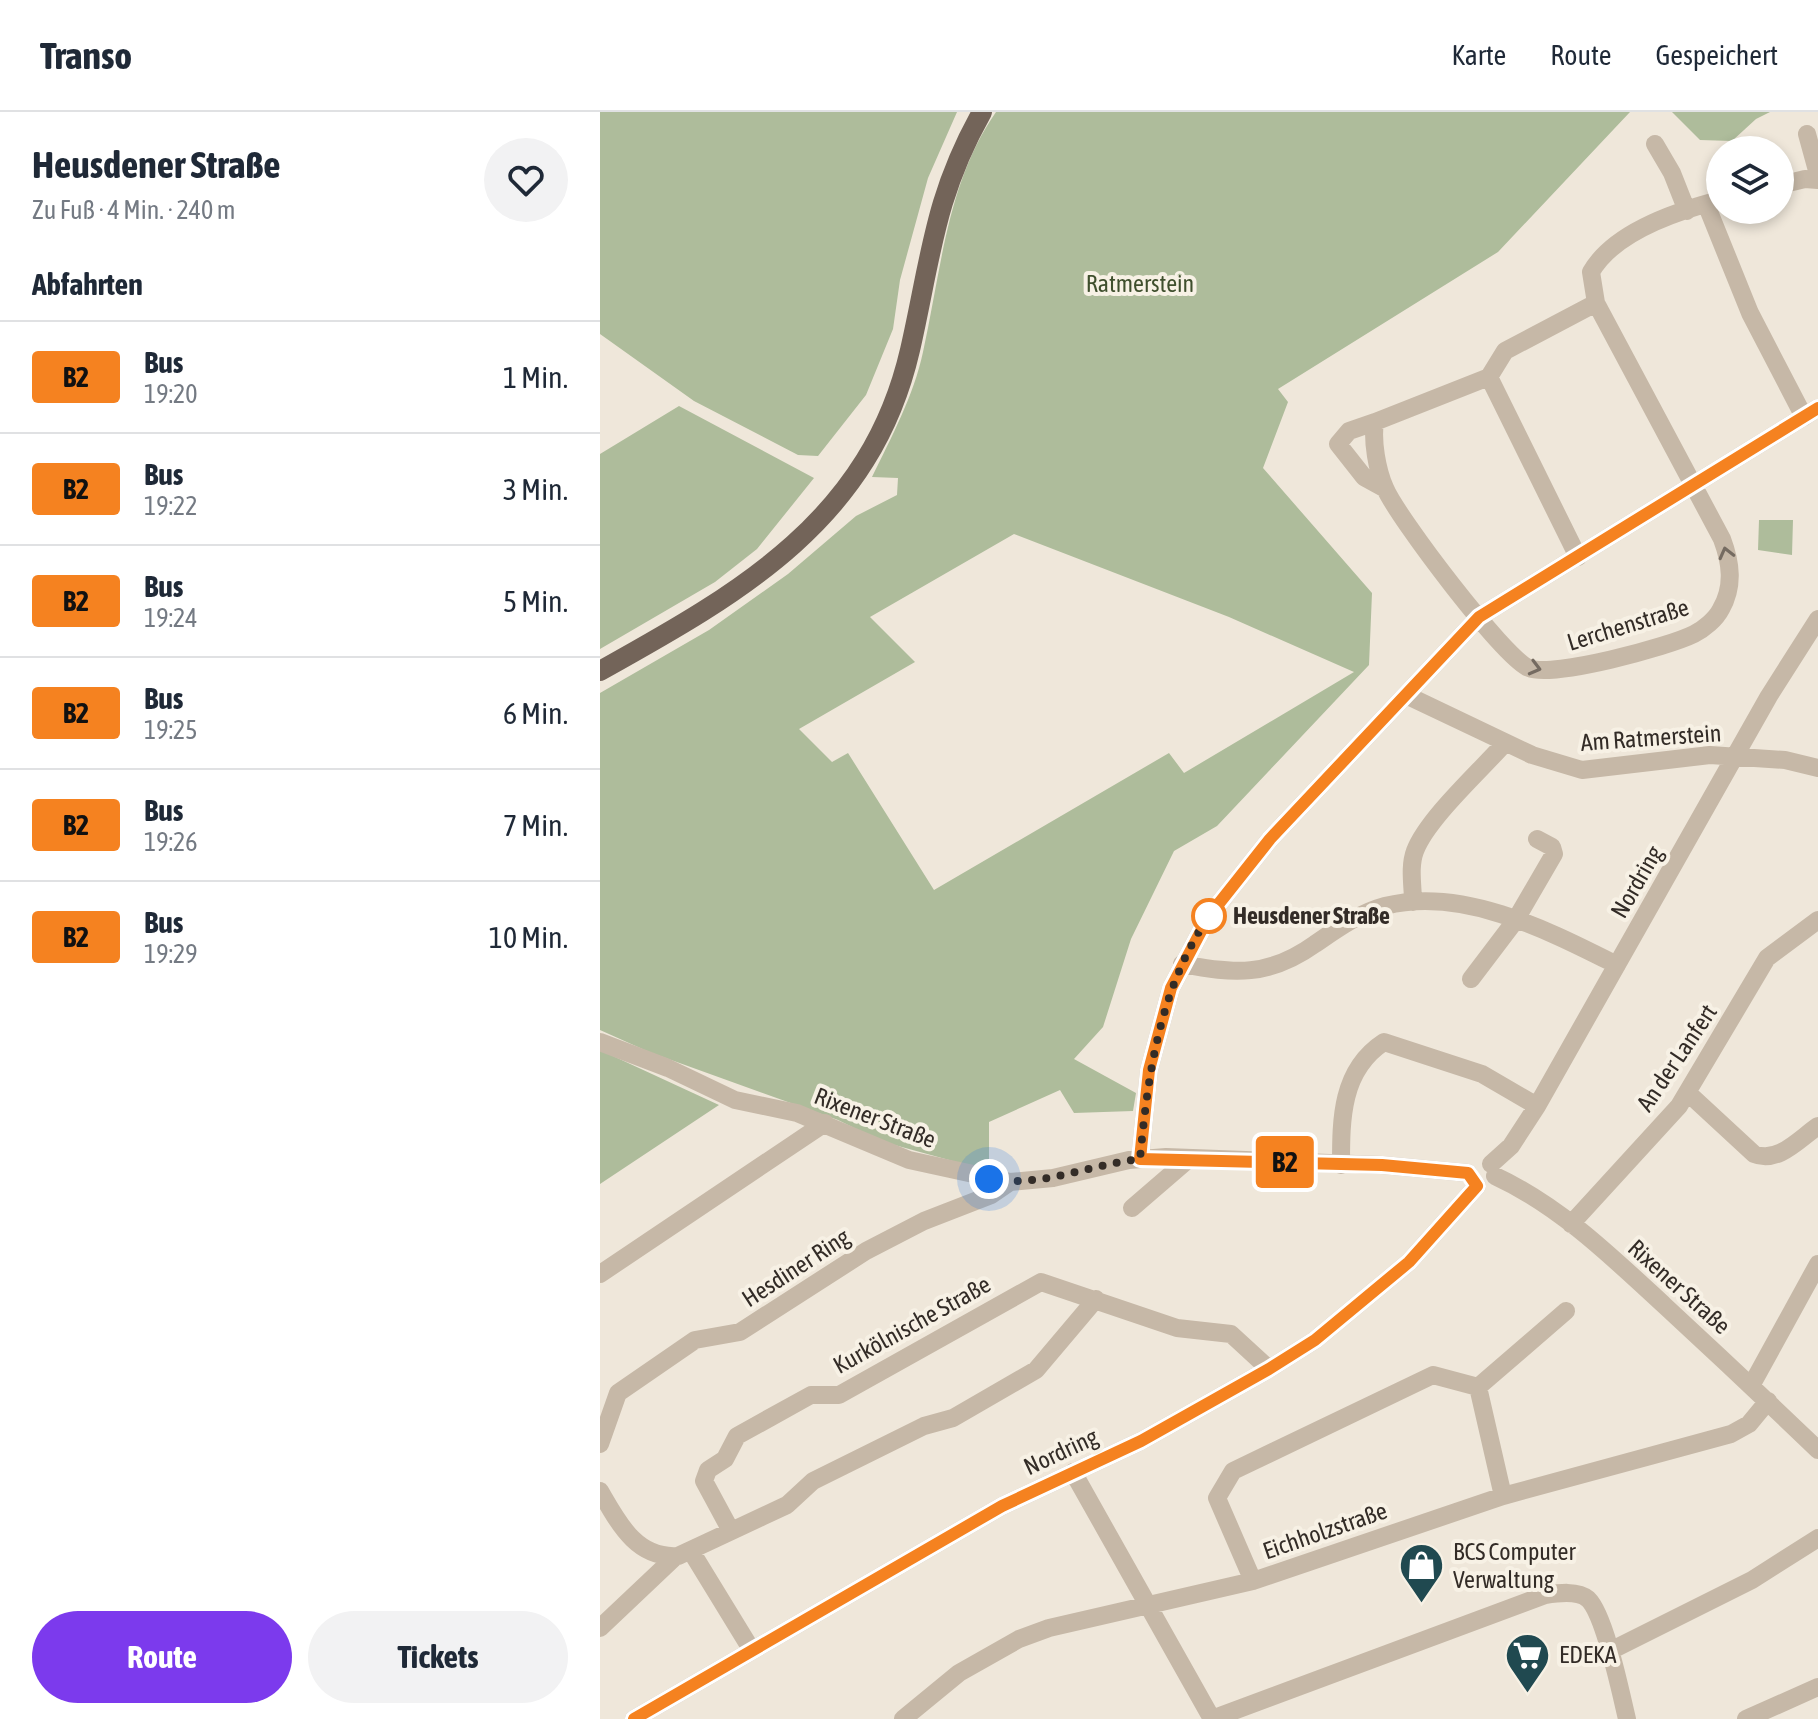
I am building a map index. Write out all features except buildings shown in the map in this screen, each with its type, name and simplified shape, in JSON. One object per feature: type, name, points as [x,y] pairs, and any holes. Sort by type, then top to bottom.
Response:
[{"type":"main road","points":[[600,671],[747,583],[791,550],[840,499],[858,474],[881,436],[899,392],[938,211],[958,155],[982,112]]},
{"type":"street","points":[[1807,134],[1818,174]]},
{"type":"street","points":[[1655,144],[1672,173],[1687,211]]},
{"type":"street","points":[[1794,182],[1818,180]]},
{"type":"street","points":[[1692,487],[1596,303],[1591,272],[1599,257],[1633,235],[1706,204]]},
{"type":"street","points":[[1140,1159],[1155,1045],[1182,964],[1209,916],[1240,874],[1479,617],[1811,412],[1750,313],[1720,224]]},
{"type":"street","points":[[1384,488],[1364,477],[1338,444],[1349,431],[1489,377],[1505,351],[1596,303]]},
{"type":"street","points":[[1489,377],[1578,557]]},
{"type":"street","points":[[1375,422],[1373,433],[1384,488],[1422,546],[1479,617]]},
{"type":"street","name":"Lerchenstraße","points":[[1479,617],[1520,663],[1544,672],[1597,662],[1694,634],[1720,611],[1731,578],[1722,539],[1692,487]]},
{"type":"street","name":"Nordring","points":[[634,1719],[1002,1506],[1141,1441],[1269,1369],[1315,1340],[1409,1262],[1472,1180],[1487,1186],[1493,1170],[1537,1106],[1769,696],[1818,619]]},
{"type":"street","name":"Am Ratmerstein","points":[[1406,695],[1504,744],[1555,764],[1582,770],[1682,756],[1785,760],[1818,768]]},
{"type":"street","points":[[1413,902],[1412,864],[1415,850],[1427,830],[1504,744]]},
{"type":"street","points":[[1471,979],[1515,921],[1554,854],[1552,847],[1537,839]]},
{"type":"street","points":[[1182,964],[1229,973],[1255,971],[1281,963],[1345,923],[1383,907],[1435,901],[1474,907],[1515,921],[1617,965]]},
{"type":"street","name":"An der Lanfert","points":[[1571,1224],[1645,1145],[1688,1093],[1767,958],[1818,920]]},
{"type":"street","name":"Rixener Straße","points":[[600,1042],[654,1061],[735,1100],[825,1123],[909,1160],[1010,1182],[1053,1178],[1140,1159],[1190,1158],[1341,1165],[1472,1180]]},
{"type":"street","points":[[1341,1165],[1342,1112],[1346,1090],[1375,1048],[1384,1042],[1482,1074],[1537,1106]]},
{"type":"street","points":[[1688,1093],[1754,1154],[1763,1158],[1775,1157],[1818,1126]]},
{"type":"street","points":[[600,1274],[825,1123]]},
{"type":"street","points":[[1132,1208],[1190,1158]]},
{"type":"street","name":"Rixener Straße","points":[[1493,1170],[1543,1201],[1571,1224],[1817,1449]]},
{"type":"street","name":"Hesdiner Ring","points":[[600,1444],[618,1393],[695,1340],[740,1332],[866,1251],[924,1221],[991,1195],[1010,1182]]},
{"type":"street","points":[[1751,1386],[1818,1264]]},
{"type":"street","name":"Kurkölnische Straße","points":[[731,1531],[704,1478],[708,1470],[725,1459],[737,1436],[811,1395],[839,1395],[1041,1282],[1096,1299]]},
{"type":"street","points":[[600,1628],[683,1554],[794,1501],[813,1481],[924,1426],[947,1421],[1036,1370],[1096,1299],[1183,1330],[1231,1334],[1269,1369]]},
{"type":"street","points":[[1478,1387],[1566,1311]]},
{"type":"street","points":[[1253,1581],[1217,1498],[1233,1471],[1433,1375],[1478,1387]]},
{"type":"street","points":[[1478,1387],[1503,1496]]},
{"type":"street","name":"Eichholzstraße","points":[[903,1719],[959,1673],[1019,1639],[1082,1618],[1253,1581],[1503,1496],[1731,1434],[1749,1424],[1768,1401]]},
{"type":"street","points":[[1073,1472],[1212,1719],[1545,1595],[1574,1594],[1591,1603],[1610,1651],[1627,1719]]},
{"type":"street","points":[[600,1492],[631,1540],[683,1554],[751,1649]]},
{"type":"street","points":[[1610,1651],[1752,1580],[1818,1538]]},
{"type":"street","points":[[1746,1719],[1818,1687]]},
{"type":"green space","points":[[600,112],[957,112],[928,178],[900,280],[893,329],[866,395],[818,456],[798,455],[694,401],[600,334]]},
{"type":"green space","name":"Ratmerstein","points":[[996,112],[1630,112],[1498,252],[1278,389],[1288,402],[1263,468],[1372,593],[1369,665],[1217,826],[1174,851],[1131,939],[1103,1027],[1074,1059],[1136,1093],[1133,1111],[1074,1113],[1060,1090],[989,1122],[989,1171],[880,1141],[838,1120],[649,1052],[600,1030],[600,693],[709,630],[788,574],[856,516],[897,495],[898,478],[872,477],[914,384],[956,197],[980,139]],"holes":[[[1014,534],[1229,617],[1354,672],[1184,773],[1169,753],[934,890],[848,753],[832,762],[799,729],[915,662],[870,617]]]},
{"type":"green space","points":[[1672,112],[1770,112],[1756,119],[1737,136],[1706,136],[1706,140],[1700,140]]},
{"type":"green space","points":[[679,406],[814,478],[757,549],[715,582],[600,649],[600,454]]},
{"type":"green space","points":[[1759,520],[1793,520],[1792,555],[1758,550]]},
{"type":"green space","points":[[600,1050],[719,1105],[600,1184]]},
{"type":"bus line","name":"B2","points":[[634,1719],[1002,1506],[1141,1441],[1222,1398],[1315,1340],[1431,1241],[1477,1186],[1471,1182],[1468,1173],[1382,1165],[1166,1157],[1140,1159],[1149,1070],[1163,1013],[1182,964],[1209,916],[1240,874],[1479,617],[1818,408]]},
{"type":"place","name":"Heusdener Straße","points":[[1209,916]]},
{"type":"place","name":"BCS Computer Verwaltung","points":[[1422,1605]]},
{"type":"place","name":"EDEKA","points":[[1528,1694]]},
{"type":"route","points":[[989,1179],[1010,1182],[1053,1178],[1140,1159],[1145,1095],[1163,1013],[1182,964],[1209,916]]}]
